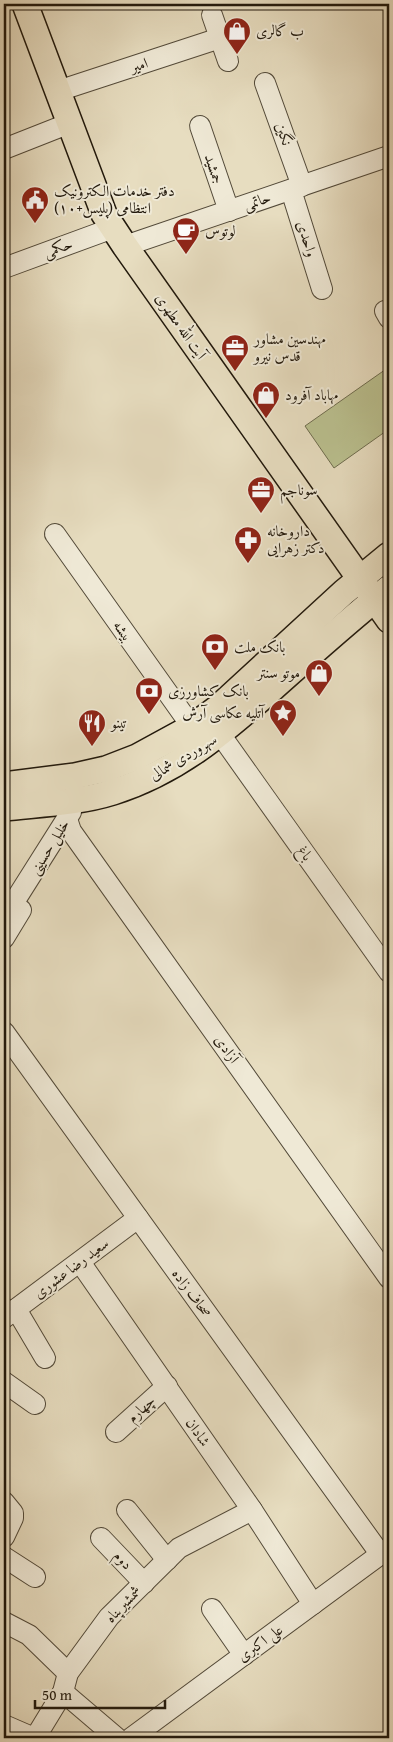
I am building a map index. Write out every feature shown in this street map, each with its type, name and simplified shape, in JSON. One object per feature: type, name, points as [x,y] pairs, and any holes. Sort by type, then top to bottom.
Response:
[{"type":"main road","name":"آیت الله مطهری","points":[[25,4],[104,214],[352,585],[382,593],[389,620]]},
{"type":"main road","name":"سهروردی شمالی","points":[[4,785],[106,770],[137,757],[192,727],[219,707],[352,585],[389,555]]},
{"type":"main road","name":"سهروردی شمالی","points":[[4,808],[72,816],[112,792],[145,780],[184,759],[220,734],[382,593]]},
{"type":"street","points":[[212,15],[228,61]]},
{"type":"street","name":"امیر","points":[[58,91],[220,38]]},
{"type":"street","name":"نگین","points":[[265,83],[296,188]]},
{"type":"street","points":[[4,149],[70,123]]},
{"type":"street","name":"جمشید","points":[[200,126],[229,211]]},
{"type":"street","name":"حاتمی","points":[[119,237],[229,211],[389,156]]},
{"type":"street","name":"واحدی","points":[[296,188],[322,289]]},
{"type":"street","name":"حکمی","points":[[4,268],[119,237]]},
{"type":"street","name":"بیشه","points":[[55,534],[192,727]]},
{"type":"street","name":"باغ","points":[[220,734],[389,972]]},
{"type":"street","points":[[4,938],[72,816]]},
{"type":"street","name":"خلیل حسینی","points":[[4,918],[72,816]]},
{"type":"street","name":"آزادی","points":[[72,816],[389,1278]]},
{"type":"street","name":"صحاف زاده","points":[[4,1032],[138,1218],[385,1551]]},
{"type":"street","name":"سعید رضا عشوری","points":[[10,1313],[138,1218]]},
{"type":"street","name":"شادان","points":[[80,1262],[252,1510],[313,1604]]},
{"type":"street","points":[[10,1313],[45,1358]]},
{"type":"street","points":[[4,1382],[35,1404]]},
{"type":"street","name":"چهارم","points":[[116,1432],[167,1386]]},
{"type":"street","points":[[4,1537],[14,1518],[9,1508]]},
{"type":"street","points":[[127,1510],[167,1560]]},
{"type":"street","name":"شمشیرپناه","points":[[35,1738],[65,1683],[109,1617],[180,1548],[252,1510]]},
{"type":"street","name":"دوم","points":[[101,1538],[144,1583]]},
{"type":"street","name":"علی‌ اکبری","points":[[131,1738],[385,1551]]},
{"type":"street","points":[[4,1557],[35,1577]]},
{"type":"street","points":[[212,1609],[244,1655]]},
{"type":"street","points":[[4,1622],[29,1634],[65,1683],[117,1738]]},
{"type":"street","points":[[4,1726],[35,1738]]},
{"type":"green space","points":[[389,367],[389,429],[334,468],[305,426]]},
{"type":"place","name":"ب گالری","points":[[237,55]]},
{"type":"place","name":"دفتر خدمات الکترونیک انتظامی (پلیس+۱۰)","points":[[35,224]]},
{"type":"place","name":"لوتوس","points":[[186,255]]},
{"type":"place","name":"مهندسین مشاور قدس نیرو","points":[[235,372]]},
{"type":"place","name":"مهاباد آفرود","points":[[266,419]]},
{"type":"place","name":"سوناجم","points":[[261,514]]},
{"type":"place","name":"داروخانه دکتر زهرایی","points":[[248,564]]},
{"type":"place","name":"بانک ملت","points":[[215,671]]},
{"type":"place","name":"موتو سنتر","points":[[319,697]]},
{"type":"place","name":"بانک کشاورزی","points":[[149,715]]},
{"type":"place","name":"آتلیه عکاسی آرش","points":[[283,737]]},
{"type":"place","name":"تینو","points":[[92,747]]}]
